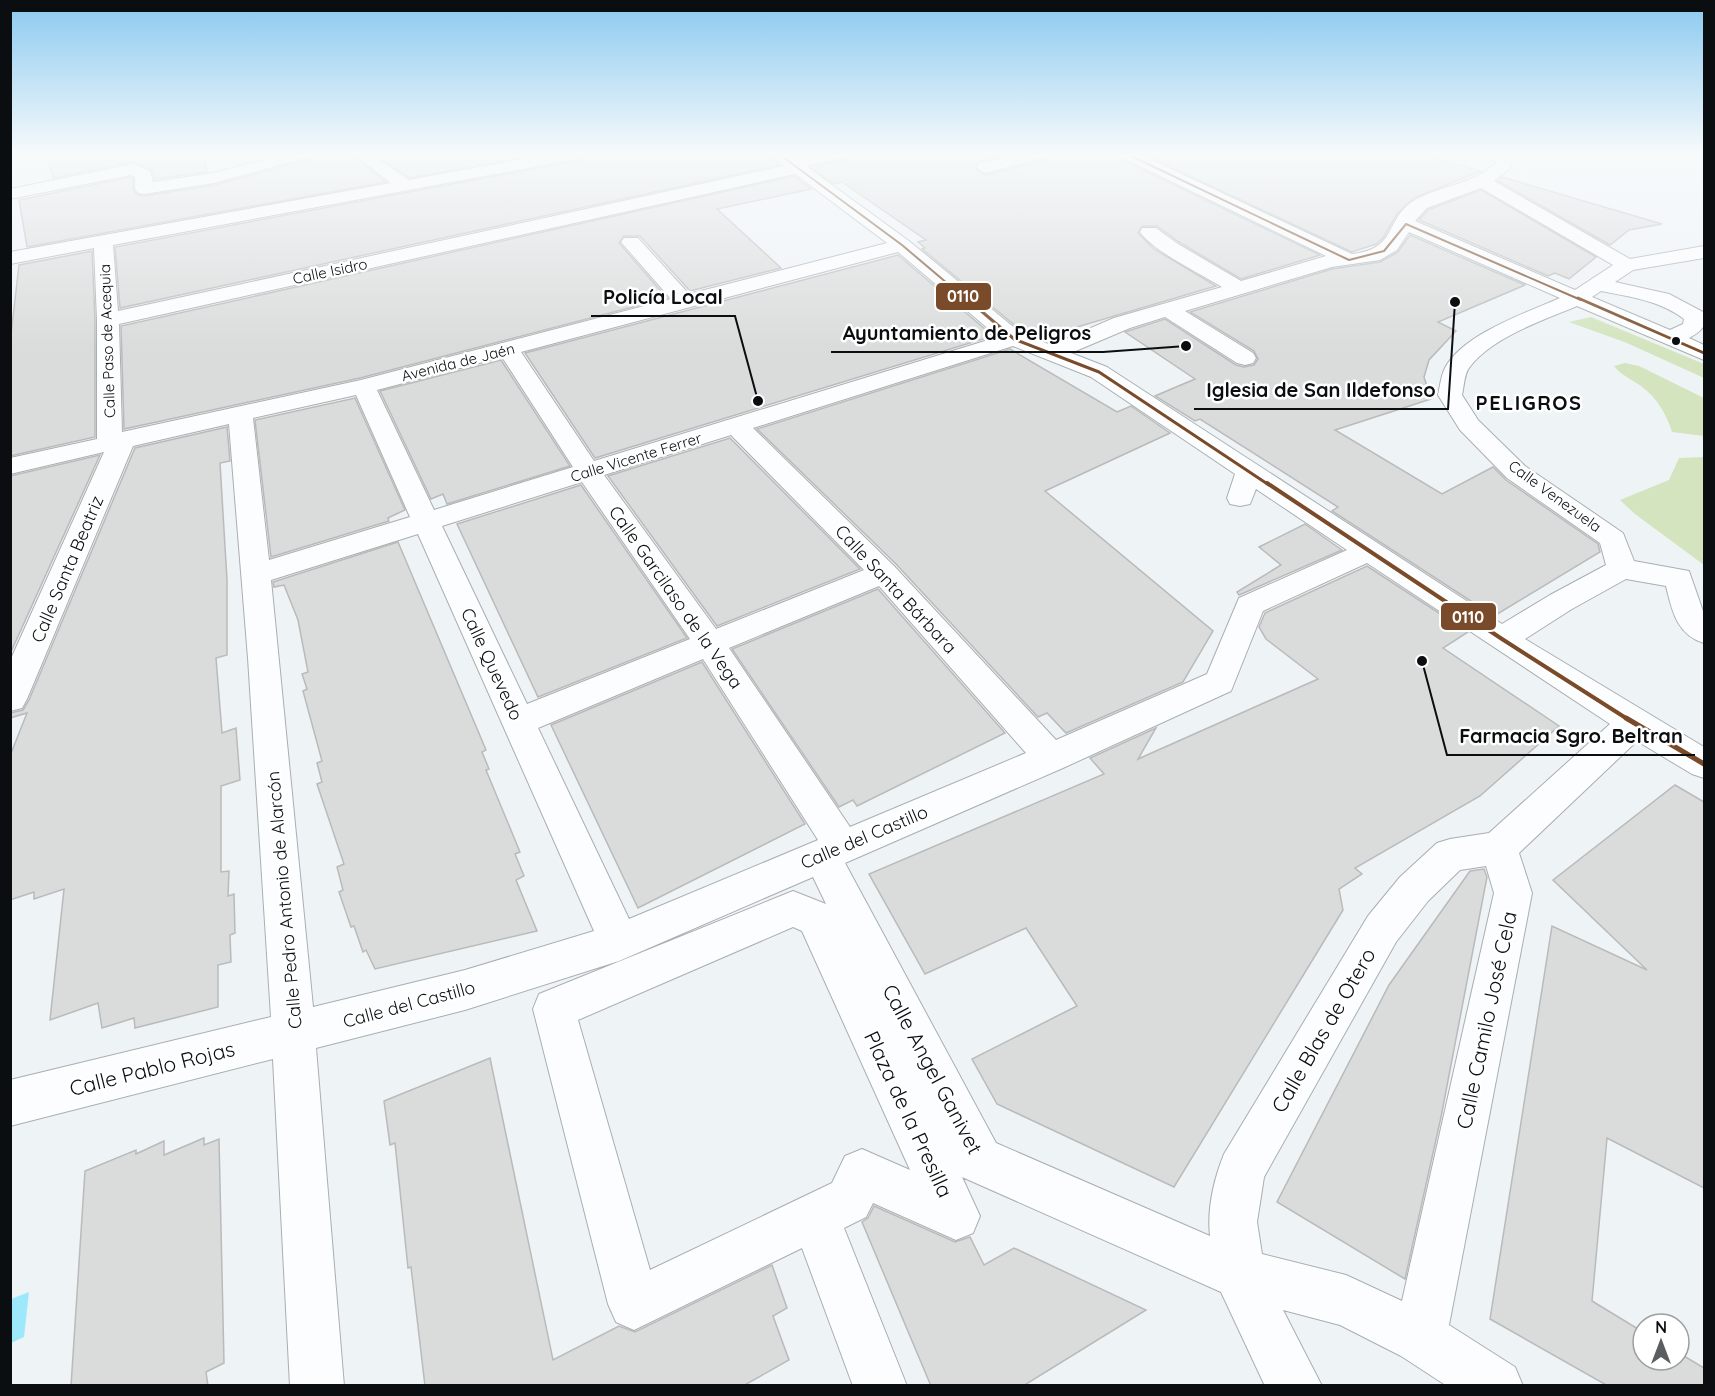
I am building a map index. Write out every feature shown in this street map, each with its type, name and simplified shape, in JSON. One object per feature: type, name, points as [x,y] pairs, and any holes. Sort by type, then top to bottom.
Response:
[{"type":"street","points":[[10,258],[224,219]]},
{"type":"street","name":"Calle Isidro","points":[[108,320],[543,219]]},
{"type":"street","points":[[867,219],[903,245],[1014,339],[1054,352],[1100,372],[1371,550],[1509,634],[1704,742]]},
{"type":"street","points":[[1263,219],[1349,260]]},
{"type":"street","points":[[1054,352],[1122,323],[1330,261],[1349,260],[1384,251],[1408,219]]},
{"type":"street","points":[[1547,219],[1627,265],[1704,252]]},
{"type":"street","points":[[1406,224],[1704,353]]},
{"type":"street","points":[[1149,232],[1171,248],[1240,289]]},
{"type":"street","name":"Calle Paso de Acequia","points":[[103,242],[114,436]]},
{"type":"street","points":[[631,242],[685,303]]},
{"type":"street","name":"Avenida de Jaén","points":[[10,466],[114,436],[240,416],[364,386],[685,303],[833,256],[903,245]]},
{"type":"street","name":"Calle Venezuela","points":[[1622,569],[1614,539],[1516,472],[1469,425],[1450,395],[1456,369],[1473,350],[1514,326],[1575,299],[1627,265]]},
{"type":"street","points":[[1599,285],[1654,296],[1682,306],[1695,317],[1693,327],[1671,339]]},
{"type":"street","points":[[1169,310],[1245,358]]},
{"type":"street","name":"Calle Vicente Ferrer","points":[[258,574],[1014,339]]},
{"type":"street","name":"Calle Garcilaso de la Vega","points":[[509,350],[588,471],[710,644],[832,850]]},
{"type":"street","name":"Calle Quevedo","points":[[364,386],[619,942]]},
{"type":"street","name":"Calle Pedro Antonio de Alarcón","points":[[240,416],[258,574],[294,1034],[317,1386]]},
{"type":"street","name":"Calle Santa Bárbara","points":[[736,426],[884,573],[1051,758]]},
{"type":"street","name":"Calle Santa Beatriz","points":[[10,699],[114,436]]},
{"type":"street","points":[[1240,498],[1249,470]]},
{"type":"street","name":"Calle del Castillo","points":[[294,1034],[465,990],[619,942],[1051,758],[1220,682],[1250,604],[1371,550]]},
{"type":"street","points":[[1509,634],[1622,569],[1679,578],[1688,616],[1704,632]]},
{"type":"street","points":[[518,722],[884,573]]},
{"type":"street","points":[[1509,634],[1634,723],[1704,764]]},
{"type":"street","points":[[1499,848],[1634,723]]},
{"type":"street","name":"Calle Blas de Otero","points":[[1239,1274],[1233,1222],[1241,1171],[1382,929],[1414,889],[1450,855],[1499,848]]},
{"type":"street","name":"Calle Camilo José Cela","points":[[1420,1337],[1513,893],[1499,848]]},
{"type":"street","name":"Calle Angel Ganivet","points":[[832,850],[979,1160],[1239,1274],[1346,1301],[1420,1337],[1496,1386]]},
{"type":"street","name":"Plaza de la Presilla","points":[[793,909],[816,918],[956,1215],[862,1173],[849,1200],[815,1217],[634,1304],[554,1009],[793,909]]},
{"type":"street","name":"Calle Pablo Rojas","points":[[10,1103],[294,1034]]},
{"type":"street","points":[[815,1217],[880,1386]]},
{"type":"street","points":[[1239,1274],[1268,1337],[1295,1386]]},
{"type":"green space","points":[[1591,317],[1704,364],[1704,378],[1627,343],[1569,322]]},
{"type":"green space","points":[[1625,363],[1639,366],[1704,398],[1704,436],[1672,432],[1664,412],[1652,396],[1614,366]]},
{"type":"green space","points":[[1704,457],[1704,565],[1635,514],[1620,500],[1669,480],[1679,458]]},
{"type":"water","points":[[29,1292],[24,1337],[11,1343],[11,1299]]},
{"type":"building","points":[[22,219],[181,219],[27,247]]},
{"type":"building","points":[[264,219],[529,219],[120,308],[115,247]]},
{"type":"building","points":[[600,219],[728,219],[781,268],[690,291],[640,236],[624,236],[619,243],[667,298],[360,378],[124,429],[121,326]]},
{"type":"building","points":[[896,219],[1245,219],[1320,255],[1241,279],[1157,226],[1142,226],[1138,233],[1154,249],[1216,286],[1040,338],[1023,332],[922,249],[925,248],[918,242],[926,240]]},
{"type":"building","points":[[1282,219],[1394,219],[1383,238],[1376,244],[1352,252]]},
{"type":"building","points":[[1531,219],[1596,257],[1569,279],[1555,273],[1548,276],[1419,220]]},
{"type":"building","points":[[1565,219],[1645,219],[1662,224],[1629,230],[1610,245]]},
{"type":"building","points":[[1410,235],[1525,285],[1438,322],[1456,331],[1429,360],[1424,377],[1431,399],[1335,430],[1442,494],[1493,467],[1506,480],[1598,544],[1600,552],[1494,616],[1332,511],[1338,507],[1200,419],[1195,421],[1155,396],[1195,379],[1125,332],[1165,319],[1236,365],[1244,367],[1254,365],[1258,359],[1254,351],[1190,312],[1332,269],[1380,262],[1398,252]]},
{"type":"building","points":[[92,251],[95,320],[95,437],[10,456],[10,343],[19,265]]},
{"type":"building","points":[[898,255],[993,336],[595,458],[525,353]]},
{"type":"building","points":[[1010,349],[1117,412],[1131,406],[1170,433],[1045,491],[1213,631],[1183,682],[1066,733],[1047,713],[1038,717],[896,564],[757,429]]},
{"type":"building","points":[[501,360],[570,466],[447,504],[443,494],[431,499],[380,391]]},
{"type":"building","points":[[355,398],[405,510],[388,518],[389,521],[271,557],[255,420]]},
{"type":"building","points":[[227,427],[230,461],[220,463],[227,580],[227,655],[216,658],[222,733],[236,728],[240,780],[221,786],[221,872],[229,871],[228,896],[234,894],[235,933],[230,935],[231,962],[218,965],[218,1007],[135,1028],[134,1018],[102,1028],[98,1003],[50,1020],[64,889],[34,899],[34,892],[10,900],[10,756],[27,713],[10,718],[10,713],[23,710],[29,700],[135,448]]},
{"type":"building","points":[[730,438],[860,569],[717,626],[608,476]]},
{"type":"building","points":[[100,455],[10,654],[10,476]]},
{"type":"building","points":[[581,485],[687,638],[538,697],[457,524]]},
{"type":"building","points":[[1305,524],[1342,550],[1239,595],[1237,592],[1281,565],[1259,547]]},
{"type":"building","points":[[398,542],[486,750],[482,752],[489,769],[486,770],[520,852],[515,854],[524,876],[516,880],[537,931],[375,969],[366,950],[363,952],[354,926],[351,927],[339,892],[343,890],[337,867],[344,864],[317,784],[322,782],[317,763],[322,761],[303,691],[307,689],[302,674],[308,672],[298,620],[284,585],[274,587],[273,582]]},
{"type":"building","points":[[1367,566],[1468,632],[1443,648],[1559,726],[1480,796],[1355,868],[1362,874],[1339,889],[1343,910],[1174,1187],[997,1104],[972,1059],[1077,1006],[1026,928],[925,974],[869,874],[1104,774],[1090,758],[1156,728],[1138,759],[1318,679],[1266,639],[1259,627],[1265,613]]},
{"type":"building","points":[[878,589],[1005,733],[857,806],[853,800],[839,807],[732,649]]},
{"type":"building","points":[[702,662],[805,824],[638,908],[551,725]]},
{"type":"building","points":[[1675,785],[1704,802],[1704,1188],[1607,1138],[1592,1301],[1631,1325],[1631,1372],[1691,1372],[1691,1360],[1704,1368],[1704,1386],[1608,1386],[1490,1319],[1552,926],[1647,970],[1553,880]]},
{"type":"building","points":[[1484,869],[1487,877],[1441,1117],[1405,1279],[1277,1202],[1389,985],[1470,871]]},
{"type":"building","points":[[490,1058],[553,1360],[619,1326],[635,1332],[772,1265],[787,1308],[773,1316],[789,1360],[743,1386],[425,1386],[411,1267],[408,1268],[395,1143],[390,1145],[384,1101]]},
{"type":"building","points":[[204,1138],[204,1145],[219,1139],[224,1363],[206,1372],[208,1386],[71,1386],[85,1171],[136,1150],[136,1154],[164,1141],[164,1155]]},
{"type":"building","points":[[874,1206],[955,1242],[970,1237],[984,1265],[1014,1248],[1146,1310],[1023,1386],[931,1386],[862,1222],[868,1218]]},
{"type":"transit line","name":"0110","points":[[867,219],[902,245],[1014,339],[1099,372],[1502,639],[1634,723],[1704,764]]},
{"type":"transit line","name":"0110","points":[[1263,219],[1349,260],[1384,251],[1406,224],[1704,353]]},
{"type":"place","name":"Iglesia de San Ildefonso","points":[[1455,302]]},
{"type":"place","name":"Ayuntamiento de Peligros","points":[[1186,346]]},
{"type":"place","name":"Policía Local","points":[[758,401]]},
{"type":"place","name":"Farmacia Sgro. Beltran","points":[[1422,661]]},
{"type":"district","name":"PELIGROS","points":[[1529,402]]}]
